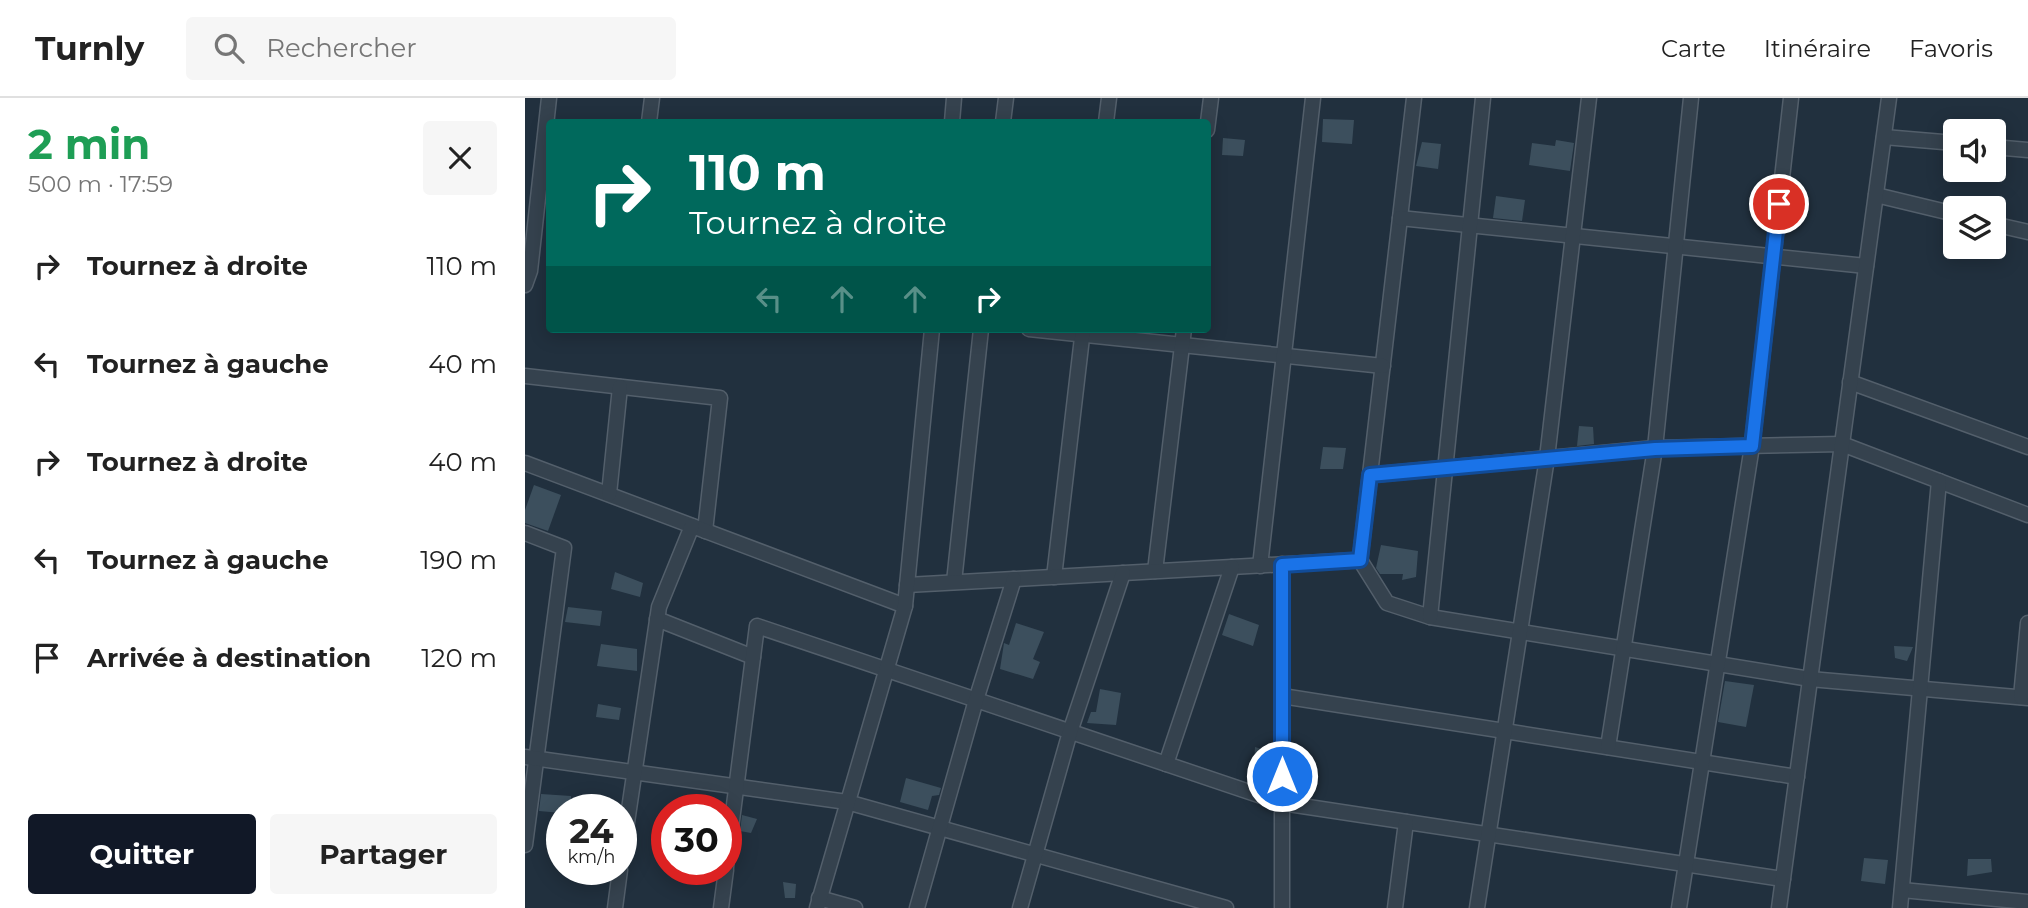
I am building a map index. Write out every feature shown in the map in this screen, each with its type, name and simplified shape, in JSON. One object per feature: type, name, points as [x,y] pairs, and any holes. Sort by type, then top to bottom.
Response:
[{"type":"street","points":[[548,119],[549,98]]},
{"type":"street","points":[[649,119],[652,98]]},
{"type":"street","points":[[952,119],[954,98]]},
{"type":"street","points":[[1003,119],[1006,98]]},
{"type":"street","points":[[1106,119],[1109,98]]},
{"type":"street","points":[[1208,119],[1211,98]]},
{"type":"street","points":[[1260,566],[1313,98]]},
{"type":"street","points":[[1413,98],[1360,560],[1387,603],[1430,617],[1810,679],[2024,697],[2028,623]]},
{"type":"street","points":[[1430,617],[1483,98]]},
{"type":"street","points":[[1477,908],[1547,458],[1589,98]]},
{"type":"street","points":[[1608,747],[1655,449],[1691,98]]},
{"type":"street","points":[[1678,908],[1752,446],[1791,98]]},
{"type":"street","points":[[1779,908],[1889,98]]},
{"type":"street","points":[[1884,137],[1943,143]]},
{"type":"street","points":[[2006,148],[2028,150]]},
{"type":"street","points":[[525,285],[530,271],[546,157]]},
{"type":"street","points":[[1876,195],[1943,211]]},
{"type":"street","points":[[1400,219],[1866,266]]},
{"type":"street","points":[[2006,227],[2028,232]]},
{"type":"street","points":[[855,908],[818,903],[905,606],[932,333]]},
{"type":"street","points":[[954,582],[981,333]]},
{"type":"street","points":[[1054,577],[1082,333]]},
{"type":"street","points":[[1090,333],[1383,366]]},
{"type":"street","points":[[1154,571],[1184,333]]},
{"type":"street","points":[[525,376],[720,398],[699,528],[659,607],[632,794]]},
{"type":"street","points":[[1850,382],[2028,447]]},
{"type":"street","points":[[609,494],[620,387]]},
{"type":"street","points":[[1370,475],[1655,449],[1842,444],[2028,515]]},
{"type":"street","points":[[525,463],[905,606]]},
{"type":"street","points":[[1900,908],[1939,481]]},
{"type":"street","points":[[525,533],[564,548],[531,757],[525,845]]},
{"type":"street","points":[[907,585],[1360,560]]},
{"type":"street","points":[[1282,565],[1282,908]]},
{"type":"street","points":[[1166,764],[1232,567]]},
{"type":"street","points":[[1020,908],[1070,732],[1123,573]]},
{"type":"street","points":[[918,908],[976,700],[1014,579]]},
{"type":"street","points":[[657,619],[753,657]]},
{"type":"street","points":[[735,794],[757,626],[1282,803],[1783,879]]},
{"type":"street","points":[[1282,696],[1797,777]]},
{"type":"street","points":[[531,757],[847,802],[1226,908]]},
{"type":"street","points":[[1395,908],[1406,822]]},
{"type":"street","points":[[615,908],[618,885]]},
{"type":"street","points":[[721,908],[724,885]]},
{"type":"street","points":[[1902,890],[2028,902]]},
{"type":"building","points":[[1323,119],[1354,120],[1352,144],[1322,142]]},
{"type":"building","points":[[1223,138],[1245,140],[1243,156],[1222,155]]},
{"type":"building","points":[[1556,140],[1574,143],[1570,171],[1529,165],[1532,143],[1555,146]]},
{"type":"building","points":[[1422,142],[1441,144],[1438,169],[1416,166]]},
{"type":"building","points":[[1496,196],[1525,200],[1522,221],[1493,218]]},
{"type":"building","points":[[1579,426],[1593,427],[1594,444],[1577,446]]},
{"type":"building","points":[[1323,447],[1346,448],[1343,469],[1320,469]]},
{"type":"building","points":[[534,485],[561,495],[548,531],[525,523],[525,510]]},
{"type":"building","points":[[1381,545],[1418,551],[1416,577],[1402,580],[1403,574],[1380,574],[1376,568]]},
{"type":"building","points":[[615,572],[643,583],[640,597],[611,589]]},
{"type":"building","points":[[568,607],[602,611],[600,626],[565,622]]},
{"type":"building","points":[[1229,614],[1259,625],[1253,646],[1222,635]]},
{"type":"building","points":[[1016,623],[1044,632],[1033,659],[1040,662],[1033,679],[1000,669],[1004,643],[1009,645]]},
{"type":"building","points":[[601,644],[637,649],[637,671],[597,666]]},
{"type":"building","points":[[1894,646],[1913,647],[1907,661],[1895,658]]},
{"type":"building","points":[[1725,681],[1754,685],[1746,727],[1718,722]]},
{"type":"building","points":[[1100,689],[1121,693],[1116,725],[1087,723],[1091,712],[1096,712]]},
{"type":"building","points":[[598,704],[621,708],[619,720],[596,717]]},
{"type":"building","points":[[1255,747],[1268,751],[1267,764],[1254,762]]},
{"type":"building","points":[[906,778],[941,788],[939,795],[932,796],[928,810],[900,802]]},
{"type":"building","points":[[541,794],[546,794],[546,812],[539,811]]},
{"type":"building","points":[[742,815],[757,819],[751,833],[742,831]]},
{"type":"building","points":[[1864,858],[1888,860],[1885,884],[1861,881]]},
{"type":"building","points":[[1968,859],[1991,859],[1992,872],[1967,876]]},
{"type":"building","points":[[783,882],[796,884],[795,898],[785,898]]},
{"type":"route","points":[[1282,776],[1282,565],[1360,560],[1370,475],[1655,449],[1752,446],[1779,204]]}]
